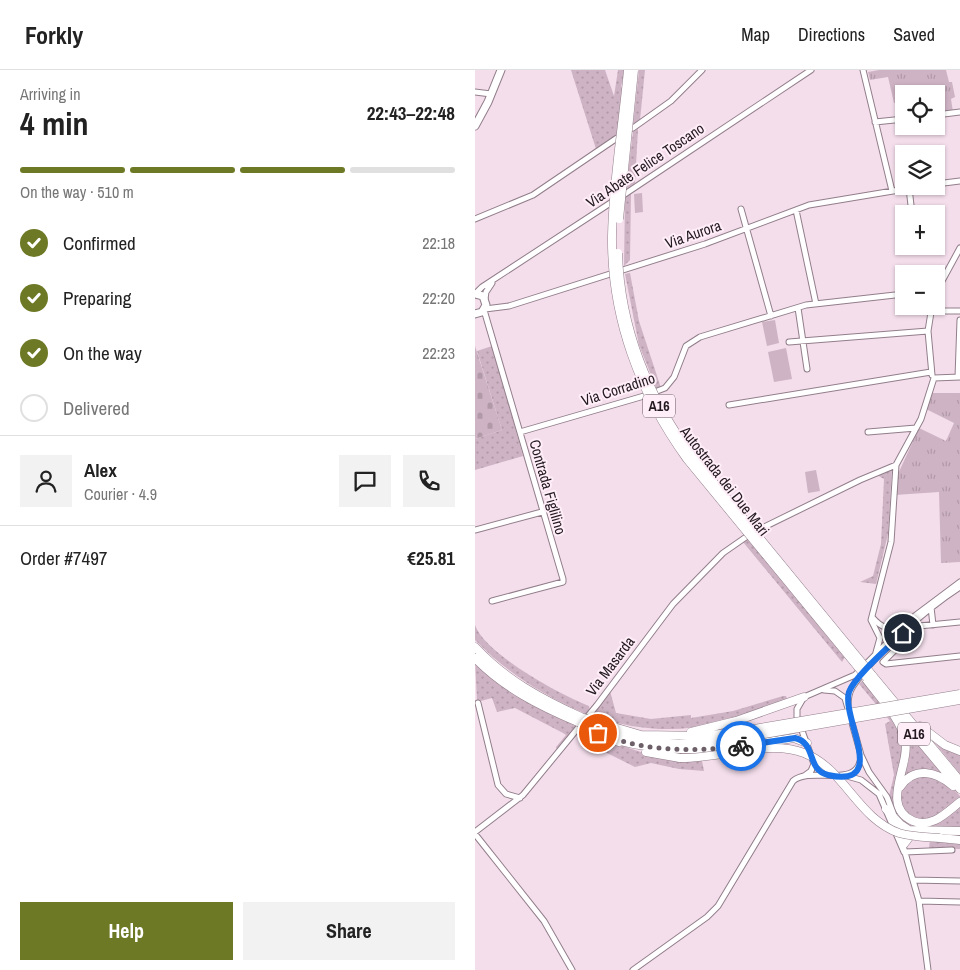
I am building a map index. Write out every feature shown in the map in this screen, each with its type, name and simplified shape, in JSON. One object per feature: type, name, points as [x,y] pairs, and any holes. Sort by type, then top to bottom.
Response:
[{"type":"highway","name":"Autostrada dei Due Mari","points":[[628,70],[614,215],[613,258],[617,301],[634,364],[663,423],[687,459],[842,647],[870,676],[960,781]]},
{"type":"highway","name":"Autostrada dei Due Mari","points":[[634,70],[618,243],[623,300],[639,362],[657,401],[679,438],[851,649],[870,676],[960,789]]},
{"type":"highway","points":[[475,647],[517,685],[615,740],[649,753],[680,758],[706,758],[775,748],[797,751],[817,759],[829,768],[862,808],[878,822],[904,834],[960,840]]},
{"type":"highway","points":[[475,658],[513,690],[554,715],[641,735],[705,736],[747,734],[960,700]]},
{"type":"highway","points":[[870,676],[922,729],[945,746],[960,751]]},
{"type":"highway","points":[[870,676],[898,721],[905,740],[906,759],[897,786],[898,805],[905,815],[920,823],[935,820],[958,803]]},
{"type":"highway","points":[[582,722],[643,741],[669,743],[708,742],[960,694]]},
{"type":"highway","points":[[664,736],[710,729],[804,697]]},
{"type":"highway","points":[[615,740],[650,748],[680,750],[713,750],[795,738],[807,743]]},
{"type":"highway","points":[[897,796],[905,780],[912,774],[924,772],[943,778],[960,794]]},
{"type":"highway","points":[[886,808],[905,828],[915,831],[960,831]]},
{"type":"highway","points":[[905,848],[909,836],[915,831]]},
{"type":"main road","points":[[475,126],[501,70]]},
{"type":"main road","points":[[475,294],[485,308],[476,314]]},
{"type":"street","points":[[633,128],[671,101],[702,70]]},
{"type":"street","name":"Via Abate Felice Toscano","points":[[475,294],[482,287],[494,281],[811,70]]},
{"type":"street","points":[[863,70],[892,191]]},
{"type":"street","points":[[475,92],[491,94]]},
{"type":"street","points":[[945,114],[960,112]]},
{"type":"street","points":[[875,122],[895,120]]},
{"type":"street","points":[[475,219],[533,195],[617,138]]},
{"type":"street","points":[[945,183],[960,181]]},
{"type":"street","name":"Via Aurora","points":[[485,308],[503,306],[610,275],[815,204],[895,190]]},
{"type":"street","points":[[741,209],[748,228],[771,316]]},
{"type":"street","points":[[796,210],[817,304]]},
{"type":"street","points":[[945,276],[960,248]]},
{"type":"street","name":"Via Abate Felice Toscano","points":[[485,308],[487,289],[494,281]]},
{"type":"street","name":"Via Corradino","points":[[520,432],[644,396],[665,388],[674,377],[686,346],[694,340],[798,308],[895,295]]},
{"type":"street","name":"Via Aurora","points":[[485,308],[503,306]]},
{"type":"street","points":[[485,308],[493,307]]},
{"type":"street","name":"Contrada Figlilino","points":[[485,308],[563,582],[492,601]]},
{"type":"street","points":[[798,308],[807,369]]},
{"type":"street","points":[[945,310],[960,311]]},
{"type":"street","name":"Contrada Figlilino","points":[[476,314],[483,317],[490,328]]},
{"type":"street","points":[[875,656],[880,638],[871,622],[891,542],[896,465],[916,428],[932,375],[928,331],[931,315]]},
{"type":"street","points":[[729,405],[932,375],[959,377],[960,320]]},
{"type":"street","points":[[789,342],[928,331]]},
{"type":"street","points":[[868,432],[916,428]]},
{"type":"street","points":[[758,530],[860,480],[896,465]]},
{"type":"street","points":[[475,530],[542,512]]},
{"type":"street","name":"Via Masarda","points":[[475,833],[520,798],[597,704],[673,604],[723,553],[746,537]]},
{"type":"street","points":[[827,775],[814,764],[797,717],[797,709],[804,697],[848,680],[904,626],[934,600],[960,582]]},
{"type":"street","points":[[848,708],[849,692],[871,665],[931,607],[960,587]]},
{"type":"street","points":[[931,607],[933,625]]},
{"type":"street","points":[[872,617],[884,628],[893,629],[904,626]]},
{"type":"street","points":[[960,622],[919,626],[883,662],[885,664],[960,656]]},
{"type":"street","points":[[824,690],[839,693],[845,698],[861,755],[869,772],[887,797],[895,818],[919,901],[928,970]]},
{"type":"street","points":[[478,703],[498,785],[506,794],[520,798]]},
{"type":"street","points":[[845,776],[859,769],[861,755]]},
{"type":"street","points":[[803,776],[814,764]]},
{"type":"street","points":[[633,970],[707,917],[718,906],[791,784],[797,778],[827,775],[845,776],[861,780],[872,787],[882,798],[901,849],[952,850]]},
{"type":"street","points":[[475,833],[545,921],[572,970]]},
{"type":"street","points":[[913,880],[960,881]]},
{"type":"street","points":[[919,901],[960,902]]},
{"type":"green space","points":[[571,70],[605,70],[614,96],[618,70],[625,70],[621,87],[623,89],[618,135],[596,149]]},
{"type":"green space","points":[[639,70],[645,70],[640,120],[633,125]]},
{"type":"green space","points":[[879,70],[946,70],[949,82],[952,82],[955,97],[951,99],[953,112],[945,113],[945,85],[895,85],[894,103],[888,77],[870,80],[868,72]]},
{"type":"green space","points":[[638,129],[635,183],[626,189],[633,132]]},
{"type":"green space","points":[[642,193],[643,212],[635,213],[634,194]]},
{"type":"green space","points":[[631,194],[630,260],[624,266],[625,197]]},
{"type":"green space","points":[[630,273],[639,321],[661,388],[657,390],[639,345],[625,274]]},
{"type":"green space","points":[[775,320],[779,343],[767,346],[762,322]]},
{"type":"green space","points":[[475,346],[502,430],[475,439]]},
{"type":"green space","points":[[492,346],[523,456],[475,470],[475,439],[502,430],[477,351]]},
{"type":"green space","points":[[786,348],[792,379],[774,382],[768,352]]},
{"type":"green space","points":[[931,393],[960,393],[960,562],[941,563],[939,492],[895,495],[898,474],[919,428],[946,441],[954,423],[926,409]]},
{"type":"green space","points":[[892,469],[888,534],[876,584],[860,582],[873,576],[881,544],[884,479],[877,475]]},
{"type":"green space","points":[[816,470],[820,491],[808,493],[805,472]]},
{"type":"green space","points":[[748,539],[845,657],[842,662],[743,542]]},
{"type":"green space","points":[[475,625],[493,648],[508,660],[560,693],[589,706],[590,711],[586,714],[570,707],[513,673],[475,640]]},
{"type":"green space","points":[[475,660],[521,698],[576,726],[557,751],[556,747],[566,735],[563,733],[515,708],[497,712],[492,698],[477,702]]},
{"type":"green space","points":[[864,679],[894,717],[904,738],[896,805],[920,825],[960,806],[960,829],[912,829],[901,822],[889,796],[894,775],[885,724],[890,721],[859,684]]},
{"type":"green space","points":[[610,691],[616,713],[651,719],[691,715],[691,718],[733,711],[783,696],[786,696],[787,699],[737,718],[714,724],[691,728],[644,728],[591,716]]},
{"type":"green space","points":[[581,728],[640,752],[670,759],[702,761],[704,771],[679,769],[651,763],[635,767],[585,742],[577,733]]},
{"type":"green space","points":[[909,733],[944,775],[903,777],[909,761]]},
{"type":"green space","points":[[935,743],[960,752],[960,774]]},
{"type":"green space","points":[[922,774],[948,784],[960,796],[960,804],[929,820],[919,819],[909,814],[902,804],[900,793],[906,783]]},
{"type":"green space","points":[[930,839],[960,842],[960,849],[929,848]]},
{"type":"way so far","points":[[598,733],[615,740],[650,748],[713,750],[741,746]]},
{"type":"route","points":[[741,746],[795,738],[807,743],[814,764],[827,775],[845,776],[856,772],[861,764],[861,755],[848,708],[849,692],[871,665],[903,633]]}]
